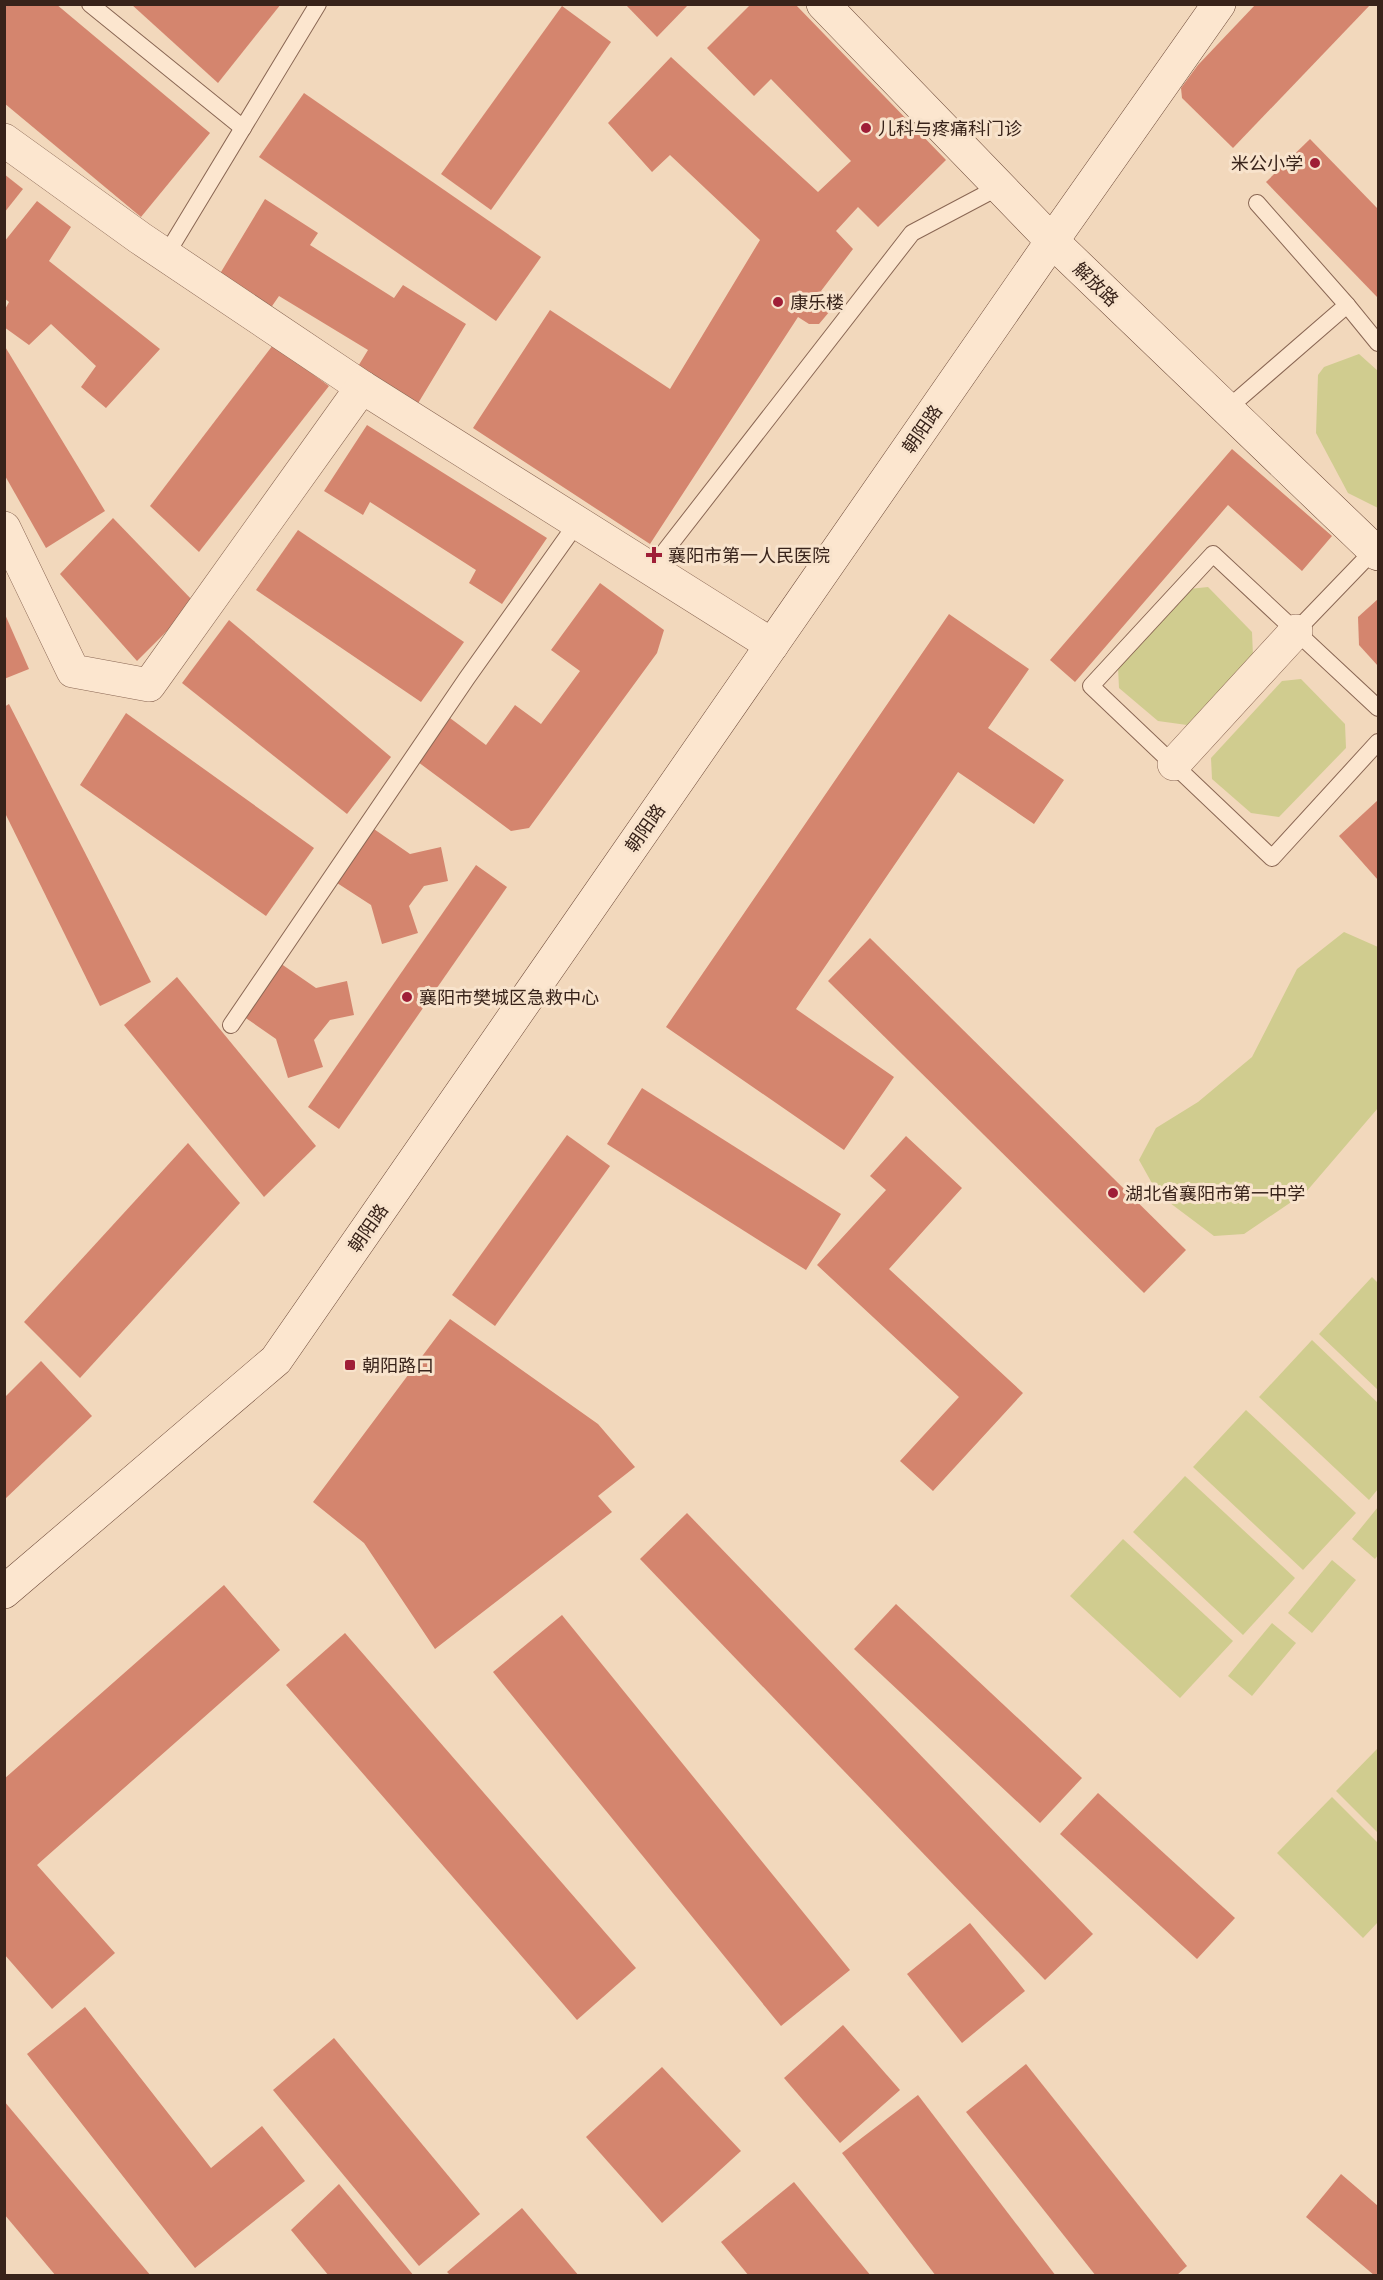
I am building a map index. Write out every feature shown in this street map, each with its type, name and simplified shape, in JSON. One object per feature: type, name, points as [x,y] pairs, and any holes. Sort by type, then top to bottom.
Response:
[{"type":"street","name":"解放路","points":[[823,4],[1052,241],[1376,552]]},
{"type":"street","name":"朝阳路","points":[[4,1592],[276,1360],[1219,4]]},
{"type":"street","points":[[4,141],[166,255],[362,387],[772,645]]},
{"type":"street","points":[[4,528],[73,671],[149,685],[362,387]]},
{"type":"street","points":[[1174,764],[1296,631]]},
{"type":"lane","points":[[90,4],[243,128]]},
{"type":"lane","points":[[166,255],[318,4]]},
{"type":"lane","points":[[651,569],[912,233],[999,187]]},
{"type":"lane","points":[[1257,203],[1378,343]]},
{"type":"lane","points":[[1227,409],[1347,305]]},
{"type":"lane","points":[[231,1025],[467,678],[577,523]]},
{"type":"lane","points":[[1296,631],[1376,552]]},
{"type":"lane","points":[[1378,708],[1214,554],[1091,686],[1272,858],[1378,742]]},
{"type":"shaded area","points":[[1359,354],[1378,371],[1378,508],[1348,493],[1316,433],[1318,375],[1324,367]]},
{"type":"shaded area","points":[[1208,587],[1252,632],[1253,656],[1187,725],[1158,721],[1119,688],[1118,667],[1189,589]]},
{"type":"shaded area","points":[[1301,679],[1345,724],[1346,748],[1279,817],[1251,813],[1212,779],[1211,758],[1282,681]]},
{"type":"shaded area","points":[[1344,932],[1378,947],[1378,1108],[1306,1192],[1244,1234],[1214,1236],[1158,1194],[1139,1160],[1156,1128],[1198,1102],[1252,1057],[1297,969]]},
{"type":"shaded area","points":[[1372,1277],[1378,1283],[1378,1390],[1319,1334]]},
{"type":"shaded area","points":[[1312,1340],[1378,1403],[1378,1489],[1369,1500],[1259,1397]]},
{"type":"shaded area","points":[[1246,1410],[1356,1513],[1303,1570],[1193,1467]]},
{"type":"shaded area","points":[[1185,1476],[1295,1578],[1243,1635],[1133,1532]]},
{"type":"shaded area","points":[[1378,1507],[1378,1555],[1375,1559],[1352,1539]]},
{"type":"shaded area","points":[[1123,1539],[1233,1641],[1180,1698],[1070,1596]]},
{"type":"shaded area","points":[[1332,1560],[1356,1580],[1312,1633],[1288,1613]]},
{"type":"shaded area","points":[[1272,1623],[1296,1643],[1252,1696],[1228,1676]]},
{"type":"shaded area","points":[[1378,1748],[1378,1833],[1336,1791]]},
{"type":"shaded area","points":[[1332,1797],[1378,1843],[1378,1922],[1363,1938],[1277,1853]]},
{"type":"building","points":[[4,4],[56,4],[210,133],[141,217],[4,103]]},
{"type":"building","points":[[131,4],[281,4],[218,83]]},
{"type":"building","points":[[625,4],[689,4],[657,37]]},
{"type":"building","name":"康乐楼","points":[[751,4],[795,4],[946,160],[878,227],[858,207],[836,231],[853,249],[821,291],[833,300],[835,305],[819,324],[809,324],[798,317],[650,544],[473,428],[550,310],[670,389],[760,240],[670,155],[652,172],[608,123],[671,57],[818,192],[851,161],[771,79],[754,96],[707,48]]},
{"type":"building","points":[[1256,4],[1371,4],[1233,148],[1182,98],[1181,88],[1198,65]]},
{"type":"building","points":[[562,6],[611,42],[491,210],[441,174]]},
{"type":"building","points":[[304,93],[541,257],[496,321],[259,157]]},
{"type":"building","points":[[1310,139],[1378,209],[1378,298],[1266,182]]},
{"type":"building","points":[[4,174],[23,189],[4,213]]},
{"type":"building","points":[[265,199],[318,233],[310,245],[394,298],[403,285],[466,324],[417,405],[357,368],[368,350],[279,296],[270,309],[218,277]]},
{"type":"building","points":[[37,201],[71,227],[49,261],[160,349],[106,408],[81,387],[96,366],[51,324],[29,345],[4,327],[4,311],[9,302],[4,298],[4,242]]},
{"type":"building","points":[[4,345],[105,511],[46,548],[4,474]]},
{"type":"building","points":[[273,345],[329,386],[199,552],[150,506]]},
{"type":"building","points":[[367,425],[547,538],[502,604],[469,583],[476,570],[370,502],[363,515],[324,491]]},
{"type":"building","points":[[1232,449],[1332,536],[1302,571],[1228,505],[1075,682],[1050,660]]},
{"type":"building","points":[[113,518],[195,603],[137,661],[60,574]]},
{"type":"building","points":[[298,530],[464,642],[421,702],[256,590]]},
{"type":"building","points":[[600,583],[664,630],[657,653],[529,828],[511,831],[418,762],[450,718],[486,745],[515,705],[541,724],[580,671],[551,650]]},
{"type":"building","points":[[1378,599],[1378,666],[1359,645],[1358,617]]},
{"type":"building","points":[[4,612],[29,669],[4,679]]},
{"type":"building","points":[[949,614],[1029,669],[988,728],[1064,780],[1034,824],[958,772],[796,1009],[894,1077],[844,1150],[666,1027]]},
{"type":"building","points":[[229,620],[391,757],[347,814],[182,683]]},
{"type":"building","points":[[9,704],[151,982],[100,1006],[4,811],[4,707]]},
{"type":"building","points":[[126,713],[314,848],[266,916],[80,785]]},
{"type":"building","points":[[1378,800],[1378,880],[1339,836]]},
{"type":"building","points":[[371,827],[410,854],[441,847],[448,881],[424,886],[409,906],[418,933],[382,944],[371,905],[334,881]]},
{"type":"building","name":"襄阳市樊城区急救中心","points":[[476,865],[507,887],[339,1129],[308,1107]]},
{"type":"building","points":[[870,938],[1186,1250],[1144,1293],[828,981]]},
{"type":"building","points":[[277,961],[316,988],[347,981],[354,1015],[330,1020],[314,1040],[323,1067],[288,1078],[276,1039],[240,1014]]},
{"type":"building","points":[[177,977],[316,1146],[264,1197],[124,1025]]},
{"type":"building","points":[[642,1088],[841,1214],[806,1270],[607,1144]]},
{"type":"building","points":[[567,1135],[610,1166],[495,1326],[452,1295]]},
{"type":"building","points":[[906,1136],[962,1188],[889,1269],[1023,1393],[933,1491],[900,1461],[959,1397],[817,1265],[886,1190],[870,1176]]},
{"type":"building","points":[[188,1143],[240,1203],[80,1378],[24,1322]]},
{"type":"building","points":[[450,1319],[598,1424],[635,1467],[598,1496],[612,1512],[435,1649],[364,1543],[313,1502]]},
{"type":"building","points":[[41,1361],[92,1416],[4,1500],[4,1398]]},
{"type":"building","points":[[687,1513],[1093,1934],[1045,1980],[640,1559]]},
{"type":"building","points":[[224,1585],[280,1650],[37,1865],[115,1953],[52,2009],[4,1954],[4,1779]]},
{"type":"building","points":[[896,1604],[1082,1778],[1040,1823],[854,1649]]},
{"type":"building","points":[[562,1615],[850,1970],[781,2026],[493,1672]]},
{"type":"building","points":[[345,1633],[636,1968],[577,2020],[286,1685]]},
{"type":"building","points":[[1098,1793],[1235,1918],[1197,1959],[1060,1834]]},
{"type":"building","points":[[970,1923],[1025,1991],[962,2043],[907,1974]]},
{"type":"building","points":[[85,2007],[211,2168],[262,2126],[305,2181],[195,2268],[27,2054]]},
{"type":"building","points":[[843,2025],[900,2090],[840,2143],[784,2078]]},
{"type":"building","points":[[334,2038],[480,2214],[419,2266],[273,2090]]},
{"type":"building","points":[[1026,2064],[1187,2266],[1176,2276],[1096,2276],[966,2112]]},
{"type":"building","points":[[662,2067],[741,2151],[662,2223],[586,2137]]},
{"type":"building","points":[[918,2095],[1056,2276],[936,2276],[842,2153]]},
{"type":"building","points":[[4,2101],[151,2276],[56,2276],[4,2214]]},
{"type":"building","points":[[1341,2174],[1378,2206],[1378,2276],[1375,2276],[1306,2217]]},
{"type":"building","points":[[794,2182],[871,2276],[749,2276],[721,2242]]},
{"type":"building","points":[[339,2184],[414,2276],[329,2276],[291,2230]]},
{"type":"building","points":[[522,2208],[579,2276],[451,2276],[447,2272]]},
{"type":"place","name":"儿科与疼痛科门诊","points":[[866,128]]},
{"type":"place","name":"米公小学","points":[[1315,163]]},
{"type":"place","name":"康乐楼","points":[[778,302]]},
{"type":"place","name":"襄阳市第一人民医院","points":[[654,555]]},
{"type":"place","name":"襄阳市樊城区急救中心","points":[[407,997]]},
{"type":"place","name":"湖北省襄阳市第一中学","points":[[1113,1193]]},
{"type":"place","name":"朝阳路口","points":[[350,1365]]}]
